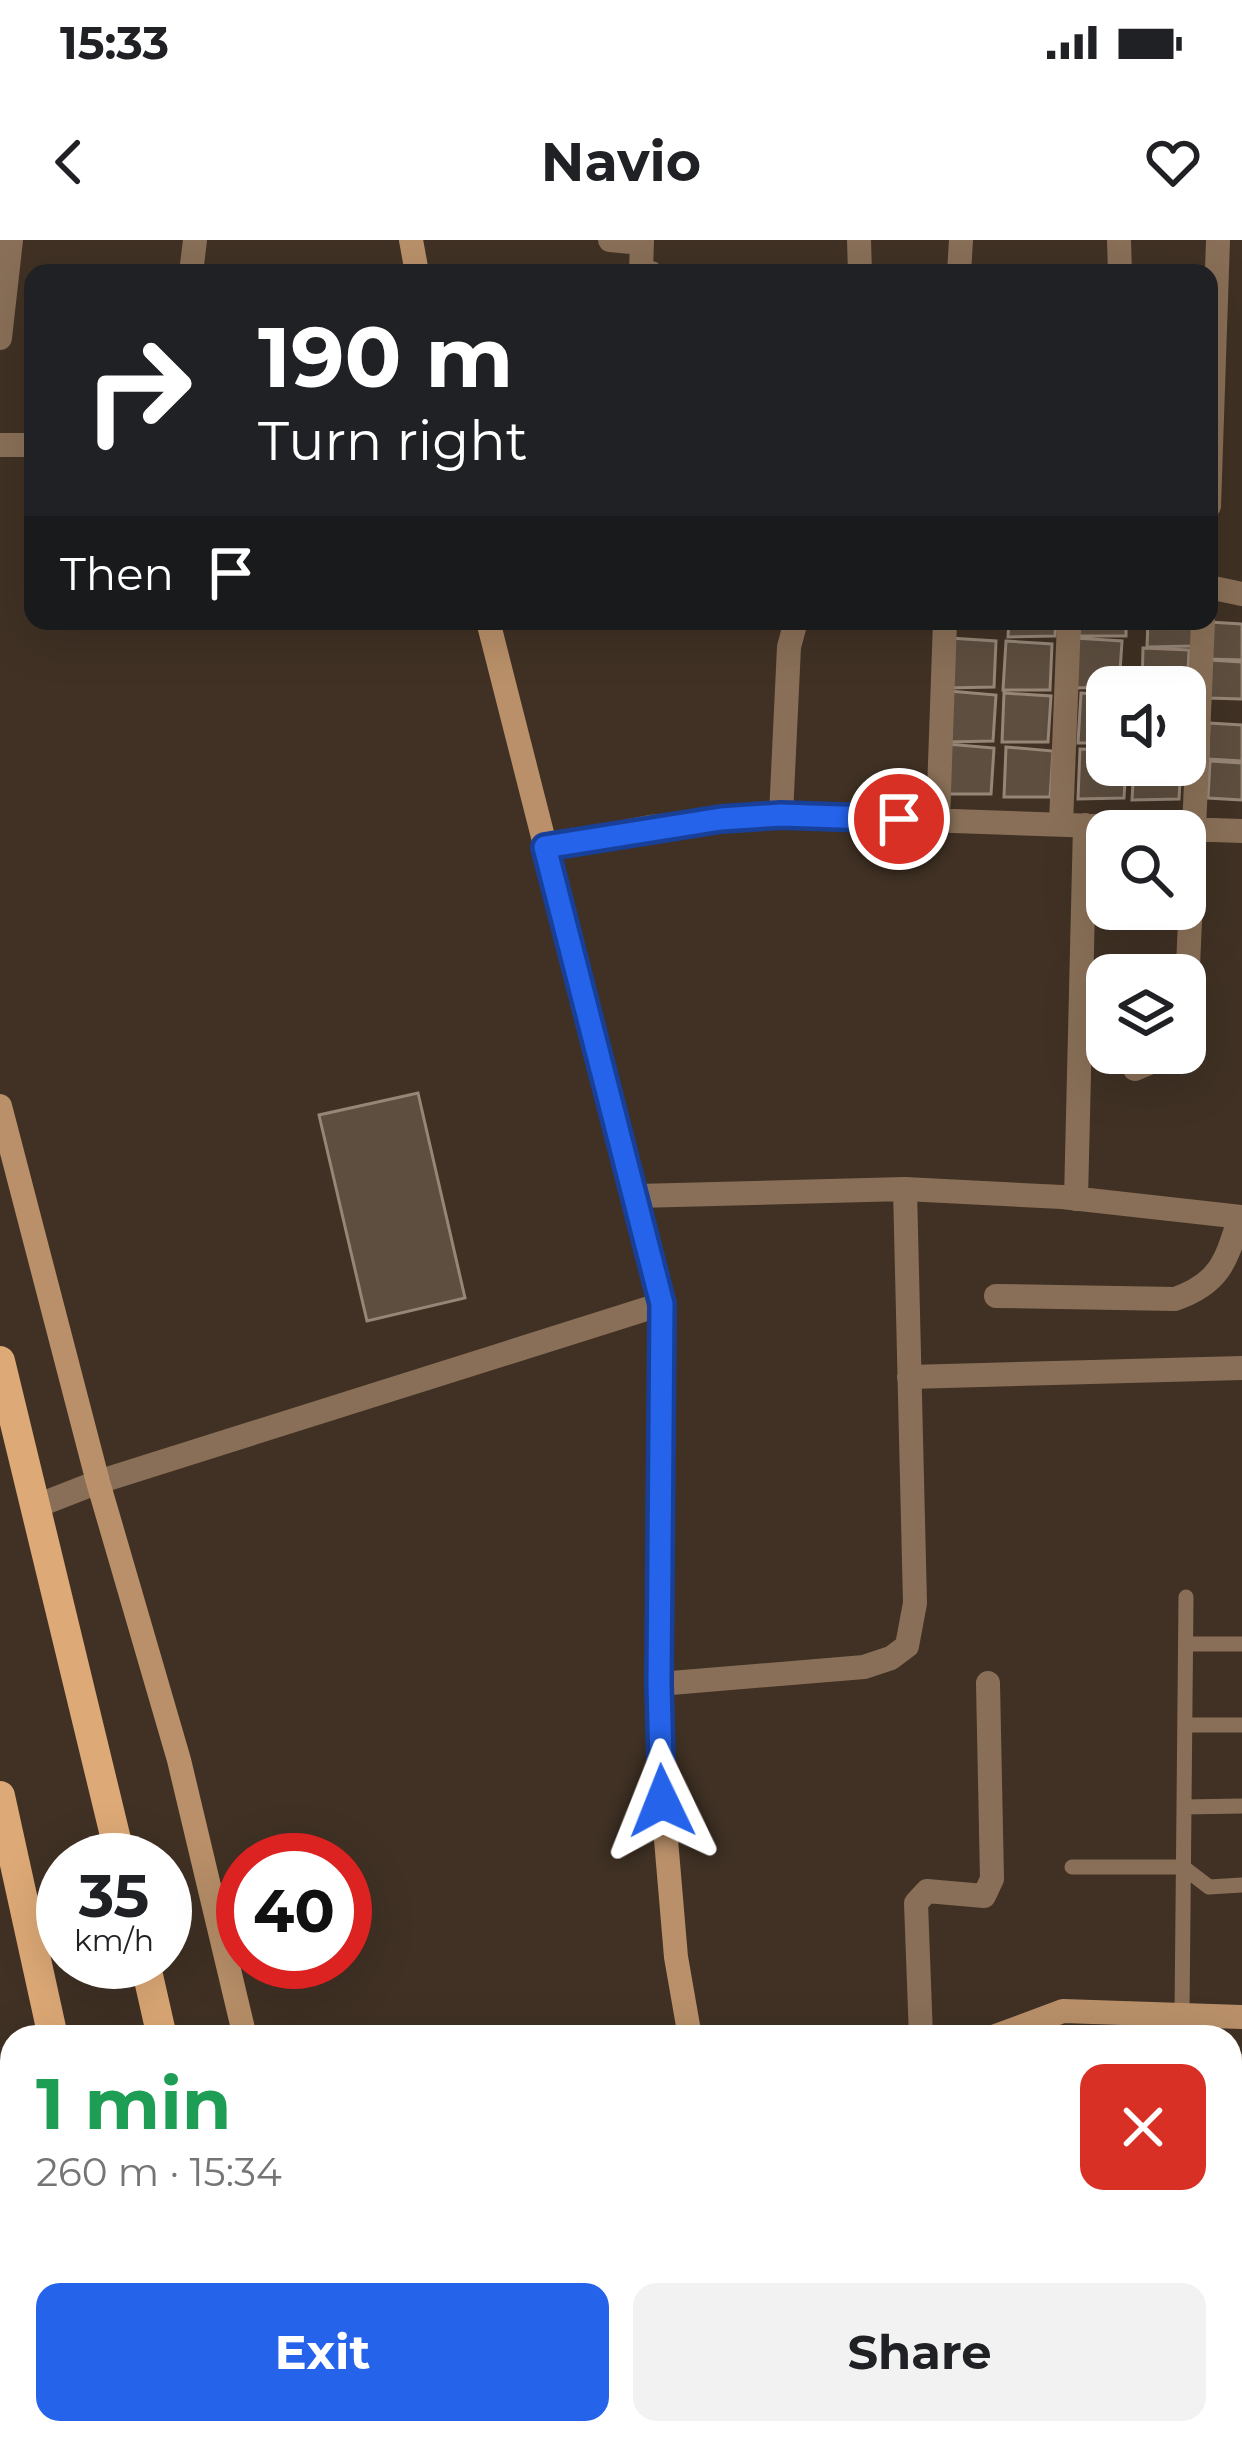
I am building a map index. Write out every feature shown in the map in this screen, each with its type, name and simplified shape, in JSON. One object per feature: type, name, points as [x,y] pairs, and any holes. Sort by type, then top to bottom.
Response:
[{"type":"main road","points":[[0,1360],[115,1833]]},
{"type":"main road","points":[[0,1796],[49,2025]]},
{"type":"main road","points":[[151,1989],[159,2025]]},
{"type":"street","points":[[0,338],[11,240]]},
{"type":"street","points":[[610,240],[642,242]]},
{"type":"street","points":[[490,630],[662,1304],[659,1684],[666,1866],[688,2025]]},
{"type":"street","points":[[781,815],[794,630]]},
{"type":"street","points":[[938,820],[945,630]]},
{"type":"street","points":[[1070,630],[1076,1199]]},
{"type":"street","points":[[1192,810],[1202,630]]},
{"type":"street","points":[[545,847],[650,827],[781,815],[1086,826]]},
{"type":"street","points":[[1206,831],[1242,831]]},
{"type":"street","points":[[0,1106],[98,1482],[179,1760],[242,2025]]},
{"type":"street","points":[[638,1196],[852,1187],[1076,1199],[1241,1217],[1227,1258],[1200,1291],[1175,1299],[996,1296]]},
{"type":"street","points":[[659,1684],[864,1667],[891,1658],[907,1646],[915,1603],[905,1189]]},
{"type":"street","points":[[34,1507],[98,1482],[662,1304]]},
{"type":"street","points":[[909,1377],[1242,1368]]},
{"type":"street","points":[[921,2025],[916,1903],[927,1891],[984,1896],[992,1879],[988,1683]]},
{"type":"street","points":[[1025,2025],[1063,2011],[1242,2017]]},
{"type":"lane","points":[[1181,2014],[1186,1597]]},
{"type":"lane","points":[[1186,1644],[1242,1644]]},
{"type":"lane","points":[[1184,1725],[1242,1725]]},
{"type":"lane","points":[[1184,1807],[1242,1806]]},
{"type":"lane","points":[[1072,1868],[1184,1867],[1209,1887],[1242,1885]]},
{"type":"building","points":[[1218,623],[1242,624],[1242,660],[1208,659],[1209,630],[1218,630]]},
{"type":"building","points":[[1008,630],[1055,630],[1055,636],[1008,637]]},
{"type":"building","points":[[1079,630],[1126,630],[1126,636],[1079,636]]},
{"type":"building","points":[[1148,630],[1195,630],[1194,646],[1147,647]]},
{"type":"building","points":[[949,638],[996,641],[994,687],[946,688]]},
{"type":"building","points":[[1075,638],[1122,641],[1120,666],[1086,666],[1086,688],[1073,688]]},
{"type":"building","points":[[1006,641],[1052,644],[1050,690],[1003,690]]},
{"type":"building","points":[[1143,648],[1189,650],[1188,666],[1143,666]]},
{"type":"building","points":[[1209,660],[1242,662],[1242,699],[1208,698]]},
{"type":"building","points":[[949,691],[996,695],[993,741],[947,742]]},
{"type":"building","points":[[1004,693],[1051,696],[1048,742],[1002,742]]},
{"type":"building","points":[[1081,693],[1086,693],[1086,743],[1078,743]]},
{"type":"building","points":[[1209,723],[1242,725],[1242,761],[1208,759]]},
{"type":"building","points":[[947,744],[994,748],[991,794],[945,794]]},
{"type":"building","points":[[1006,747],[1053,751],[1050,797],[1004,797]]},
{"type":"building","points":[[1080,749],[1086,749],[1086,786],[1125,786],[1124,798],[1078,799]]},
{"type":"building","points":[[1210,761],[1242,763],[1242,800],[1208,798]]},
{"type":"building","points":[[1133,786],[1180,786],[1179,799],[1132,800]]},
{"type":"building","points":[[418,1093],[465,1298],[367,1321],[319,1115]]},
{"type":"route","points":[[662,1801],[662,1304],[545,847],[721,819],[781,815],[899,819]]}]
